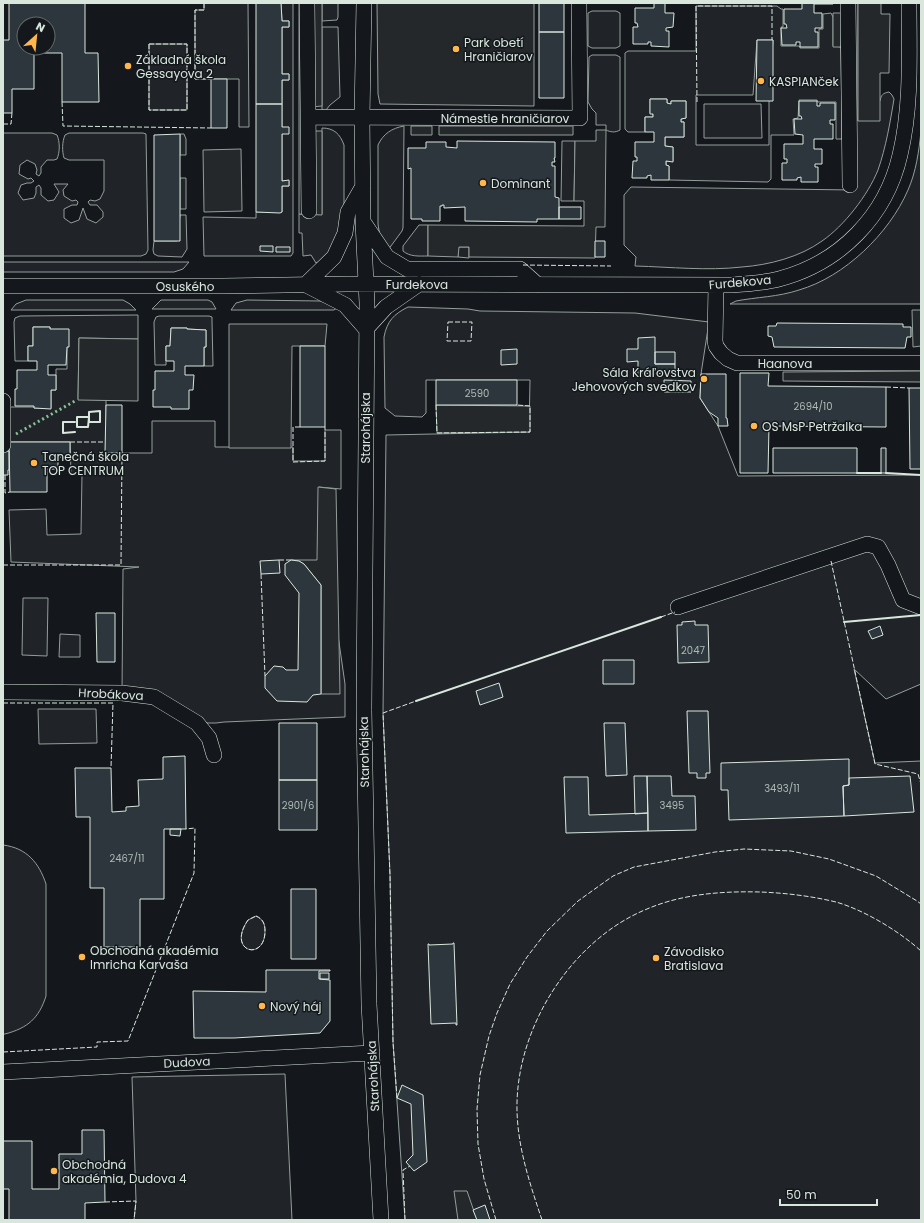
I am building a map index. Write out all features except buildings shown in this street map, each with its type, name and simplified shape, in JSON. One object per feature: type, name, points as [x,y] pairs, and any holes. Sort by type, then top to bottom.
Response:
[{"type":"street","points":[[307,3],[309,211]]},
{"type":"street","points":[[364,3],[362,117],[366,284]]},
{"type":"street","name":"Námestie hraničiarov","points":[[308,117],[580,118],[579,3]]},
{"type":"street","points":[[848,3],[850,185]]},
{"type":"street","name":"Furdekova","points":[[366,284],[731,286],[764,282],[793,275],[820,263],[843,248],[859,232],[874,213],[892,181],[897,168],[903,142],[908,107],[909,3]]},
{"type":"street","points":[[363,186],[348,212],[345,233],[334,257],[306,284],[345,305],[366,329],[386,306],[419,284]]},
{"type":"street","points":[[364,222],[387,257],[407,269],[520,269],[538,285]]},
{"type":"street","name":"Osuského","points":[[3,286],[223,286],[366,284]]},
{"type":"street","name":"Starohájska","points":[[366,284],[364,710],[369,1004],[381,1220]]},
{"type":"street","name":"Haanova","points":[[716,285],[715,341],[721,353],[731,361],[750,363],[921,364]]},
{"type":"street","points":[[3,402],[3,445]]},
{"type":"street","points":[[678,607],[867,544],[878,547],[888,565],[903,600],[921,608]]},
{"type":"street","name":"Hrobákova","points":[[3,692],[122,693],[154,697],[197,723],[209,738],[214,755]]},
{"type":"street","name":"Dudova","points":[[3,1072],[372,1053]]},
{"type":"shaded area","points":[[204,3],[248,3],[249,127],[239,127],[239,79],[195,79],[195,10],[204,10]]},
{"type":"shaded area","points":[[281,3],[293,3],[293,253],[291,256],[204,256],[203,217],[256,218],[256,212],[282,212],[282,186],[289,186],[289,181],[282,181],[282,80],[289,80],[289,74],[282,74],[282,27],[289,27],[289,21],[282,21]]},
{"type":"shaded area","points":[[299,3],[305,3],[306,131],[322,131],[322,215],[299,214]]},
{"type":"shaded area","points":[[312,3],[322,3],[322,106],[311,107]]},
{"type":"shaded area","points":[[322,3],[338,3],[337,20],[322,21]]},
{"type":"shaded area","name":"Park obetí Hraničiarov","points":[[377,3],[534,3],[534,106],[380,104],[378,94]]},
{"type":"shaded area","points":[[854,3],[858,3],[858,121],[880,101],[884,94],[889,92],[894,99],[886,144],[878,170],[868,190],[847,219],[830,235],[813,247],[794,256],[773,262],[752,266],[716,269],[635,266],[636,257],[624,245],[624,195],[631,187],[854,190]]},
{"type":"shaded area","points":[[858,3],[881,3],[881,14],[890,14],[889,73],[880,73],[880,121],[858,121]]},
{"type":"shaded area","points":[[696,6],[777,6],[783,9],[781,46],[799,46],[800,48],[819,48],[819,29],[823,29],[823,14],[831,13],[833,17],[833,46],[841,47],[842,139],[836,139],[836,102],[799,100],[798,118],[793,119],[794,135],[771,135],[771,179],[768,182],[669,180],[669,166],[666,165],[666,161],[673,161],[673,147],[665,146],[665,137],[684,137],[684,122],[681,122],[681,119],[686,118],[686,101],[671,101],[671,104],[667,103],[667,99],[650,99],[650,113],[653,114],[653,117],[645,117],[645,132],[628,132],[625,129],[625,53],[628,51],[696,51]],"holes":[[[757,40],[773,40],[769,101],[769,145],[696,145],[696,95],[753,95]]]},
{"type":"shaded area","points":[[592,11],[616,11],[620,13],[620,46],[616,48],[592,48],[588,46],[588,13]]},
{"type":"shaded area","points":[[833,13],[842,13],[841,47],[833,47]]},
{"type":"shaded area","points":[[322,27],[338,27],[340,97],[326,110],[322,110]]},
{"type":"shaded area","points":[[149,44],[187,44],[187,110],[149,110]]},
{"type":"shaded area","points":[[592,55],[616,55],[620,57],[620,130],[618,131],[614,132],[606,130],[606,125],[596,125],[596,113],[588,102],[589,57]]},
{"type":"shaded area","points":[[704,104],[761,104],[762,138],[704,138]]},
{"type":"shaded area","points":[[404,126],[403,228],[388,250],[380,237],[378,224],[378,145],[388,132]]},
{"type":"shaded area","points":[[411,126],[432,126],[432,135],[411,135]]},
{"type":"shaded area","points":[[439,126],[573,126],[573,135],[439,135]]},
{"type":"shaded area","points":[[322,128],[330,129],[336,132],[344,145],[344,217],[327,258],[316,263],[311,255],[303,256],[302,233],[299,233],[299,214],[322,214]]},
{"type":"shaded area","points":[[596,130],[606,130],[605,227],[596,227],[595,258],[469,257],[469,247],[459,247],[458,257],[428,256],[428,225],[584,226],[584,201],[574,201],[575,141],[596,141]]},
{"type":"shaded area","points":[[921,131],[921,304],[730,304],[736,301],[775,296],[816,284],[832,275],[863,252],[877,238],[889,222],[900,206],[908,190],[917,161]]},
{"type":"shaded area","points":[[3,133],[52,133],[57,135],[59,141],[59,153],[57,159],[47,160],[41,167],[41,173],[39,176],[36,174],[37,170],[35,164],[27,160],[20,165],[19,174],[28,179],[31,178],[34,181],[21,185],[18,193],[23,200],[34,198],[36,187],[39,185],[41,188],[41,195],[48,201],[54,200],[59,192],[54,184],[68,184],[63,190],[64,196],[72,201],[76,200],[78,202],[77,205],[72,205],[64,209],[64,218],[71,223],[79,220],[83,208],[87,219],[96,223],[103,217],[103,212],[97,205],[90,205],[88,202],[90,200],[95,201],[100,199],[104,191],[104,160],[69,160],[64,158],[63,141],[65,135],[69,133],[146,134],[148,250],[146,254],[141,256],[3,256]]},
{"type":"shaded area","points":[[180,134],[184,134],[186,139],[186,155],[180,155]]},
{"type":"shaded area","points":[[562,141],[575,141],[574,201],[561,201]]},
{"type":"shaded area","points":[[241,149],[242,211],[204,212],[203,150]]},
{"type":"shaded area","points":[[180,178],[186,178],[186,209],[180,209]]},
{"type":"shaded area","points":[[180,215],[186,215],[187,249],[182,257],[158,256],[154,254],[154,241],[177,241]]},
{"type":"shaded area","points":[[419,225],[428,225],[428,256],[412,255],[403,251],[403,246]]},
{"type":"shaded area","points":[[458,247],[469,247],[469,258],[458,257]]},
{"type":"shaded area","points":[[3,262],[189,262],[183,269],[174,272],[3,272]]},
{"type":"shaded area","points":[[26,300],[123,300],[136,310],[11,310],[16,304]]},
{"type":"shaded area","points":[[161,300],[208,300],[212,302],[216,309],[152,309]]},
{"type":"shaded area","points":[[247,300],[321,301],[337,308],[334,310],[231,310],[236,303]]},
{"type":"shaded area","name":"Závodisko Bratislava","points":[[408,307],[468,309],[480,311],[635,313],[709,322],[701,374],[700,398],[718,426],[738,476],[921,475],[921,684],[886,699],[854,669],[875,763],[921,761],[921,1220],[405,1220],[393,1042],[390,875],[383,713],[386,435],[529,432],[530,380],[426,380],[426,413],[422,417],[395,416],[385,408],[384,337],[389,322],[395,315]]},
{"type":"shaded area","points":[[912,310],[921,310],[921,346],[913,347]]},
{"type":"shaded area","points":[[138,315],[138,339],[79,338],[78,399],[106,400],[106,453],[152,453],[152,421],[215,421],[215,447],[293,447],[293,461],[325,461],[325,430],[341,430],[341,489],[319,487],[318,545],[325,545],[345,684],[345,717],[197,723],[154,697],[122,693],[123,569],[139,567],[11,562],[9,510],[46,509],[47,535],[81,534],[82,474],[71,474],[70,442],[9,442],[9,407],[51,408],[51,390],[56,390],[56,369],[67,369],[67,347],[50,329],[50,327],[33,327],[33,346],[28,346],[28,361],[15,361],[15,318],[20,316]]},
{"type":"shaded area","points":[[156,317],[212,317],[213,366],[204,366],[206,330],[187,328],[171,328],[170,346],[166,346],[166,365],[155,365],[154,322]]},
{"type":"shaded area","points":[[229,324],[327,324],[325,346],[292,346],[291,448],[229,448]]},
{"type":"shaded area","points":[[79,338],[138,339],[138,401],[78,400]]},
{"type":"shaded area","points":[[921,371],[921,382],[783,381],[783,372]]},
{"type":"shaded area","points":[[436,405],[530,406],[530,432],[437,433]]},
{"type":"shaded area","points":[[318,487],[336,489],[340,694],[321,694],[321,585],[304,564],[299,561],[291,560],[317,560]]},
{"type":"shaded area","points":[[23,598],[48,598],[47,656],[22,655]]},
{"type":"shaded area","points":[[60,634],[80,635],[80,657],[59,657]]},
{"type":"shaded area","points":[[38,709],[96,709],[97,743],[39,744]]},
{"type":"shaded area","points":[[3,845],[19,849],[31,858],[40,869],[46,884],[46,996],[40,1010],[32,1021],[20,1029],[5,1034],[3,1034]]},
{"type":"shaded area","points":[[256,916],[262,920],[265,931],[263,941],[259,947],[254,950],[248,949],[244,946],[241,940],[242,931],[248,920]]},
{"type":"shaded area","points":[[285,1074],[292,1220],[134,1220],[136,1201],[132,1077]]},
{"type":"shaded area","points":[[454,1191],[467,1191],[477,1220],[458,1220]]},
{"type":"hedge","points":[[16,434],[75,401]]},
{"type":"fence","points":[[204,3],[204,10],[195,10],[195,79],[211,79]]},
{"type":"fence","points":[[697,102],[696,6],[772,6],[772,40]]},
{"type":"fence","points":[[149,44],[187,44],[187,110],[149,110],[149,44]]},
{"type":"fence","points":[[62,102],[63,126],[211,128]]},
{"type":"fence","points":[[3,124],[11,124],[12,113]]},
{"type":"fence","points":[[523,265],[611,266]]},
{"type":"fence","points":[[448,322],[472,322],[471,341],[447,341],[448,322]]},
{"type":"fence","points":[[886,387],[909,388]]},
{"type":"fence","points":[[436,405],[437,433],[530,432],[530,406],[517,405]]},
{"type":"fence","points":[[300,427],[293,427],[293,462],[325,461],[325,427]]},
{"type":"fence","points":[[70,442],[105,442]]},
{"type":"fence","points":[[3,565],[121,565],[122,453]]},
{"type":"fence","points":[[5,475],[5,493],[10,492]]},
{"type":"fence","points":[[279,560],[291,560]]},
{"type":"fence","points":[[831,561],[875,764],[918,774],[921,784]]},
{"type":"fence","points":[[261,574],[265,676]]},
{"type":"fence","points":[[661,617],[675,612]]},
{"type":"fence","points":[[397,1098],[393,1042],[390,875],[383,713],[416,701]]},
{"type":"fence","points":[[3,703],[113,703],[111,768]]},
{"type":"fence","points":[[3,1052],[97,1047],[97,1042],[128,1041],[194,873],[195,828],[186,829]]},
{"type":"fence","points":[[496,1220],[484,1179],[478,1144],[477,1109],[480,1075],[489,1036],[510,984],[527,957],[547,931],[578,901],[613,876],[634,867],[715,852],[744,849],[791,851],[829,859],[876,876],[921,904]]},
{"type":"fence","points":[[542,1220],[525,1166],[518,1125],[517,1111],[519,1080],[526,1049],[537,1019],[553,991],[572,965],[594,942],[620,923],[660,904],[702,894],[731,892],[779,893],[836,902],[858,910],[892,929],[921,951]]},
{"type":"fence","points":[[256,916],[262,920],[265,931],[263,941],[259,947],[254,950],[248,949],[244,946],[241,940],[242,931],[248,920],[256,916]]},
{"type":"fence","points":[[405,1220],[403,1170],[410,1166]]},
{"type":"fence","points":[[105,1202],[136,1201],[134,1220]]},
{"type":"wall","points":[[100,411],[100,422],[89,422],[89,412],[100,411]]},
{"type":"wall","points":[[77,417],[89,417],[88,427],[77,427],[77,417]]},
{"type":"wall","points":[[75,422],[63,422],[63,433],[75,432]]},
{"type":"wall","points":[[857,473],[881,473]]},
{"type":"wall","points":[[886,473],[921,475]]},
{"type":"wall","points":[[844,622],[921,615]]},
{"type":"wall","points":[[416,701],[661,617]]},
{"type":"place","name":"Park obetí Hraničiarov","points":[[456,49]]},
{"type":"place","name":"Základná škola Gessayova 2","points":[[128,66]]},
{"type":"place","name":"KASPIANček","points":[[761,81]]},
{"type":"place","name":"Dominant","points":[[483,183]]},
{"type":"place","name":"Sála Kráľovstva Jehovových svedkov","points":[[704,379]]},
{"type":"place","name":"OS MsP Petržalka","points":[[754,426]]},
{"type":"place","name":"Tanečná škola TOP CENTRUM","points":[[34,463]]},
{"type":"place","name":"Obchodná akadémia Imricha Karvaša","points":[[82,957]]},
{"type":"place","name":"Závodisko Bratislava","points":[[656,958]]},
{"type":"place","name":"Nový háj","points":[[262,1006]]},
{"type":"place","name":"Obchodná akadémia, Dudova 4","points":[[54,1171]]}]
